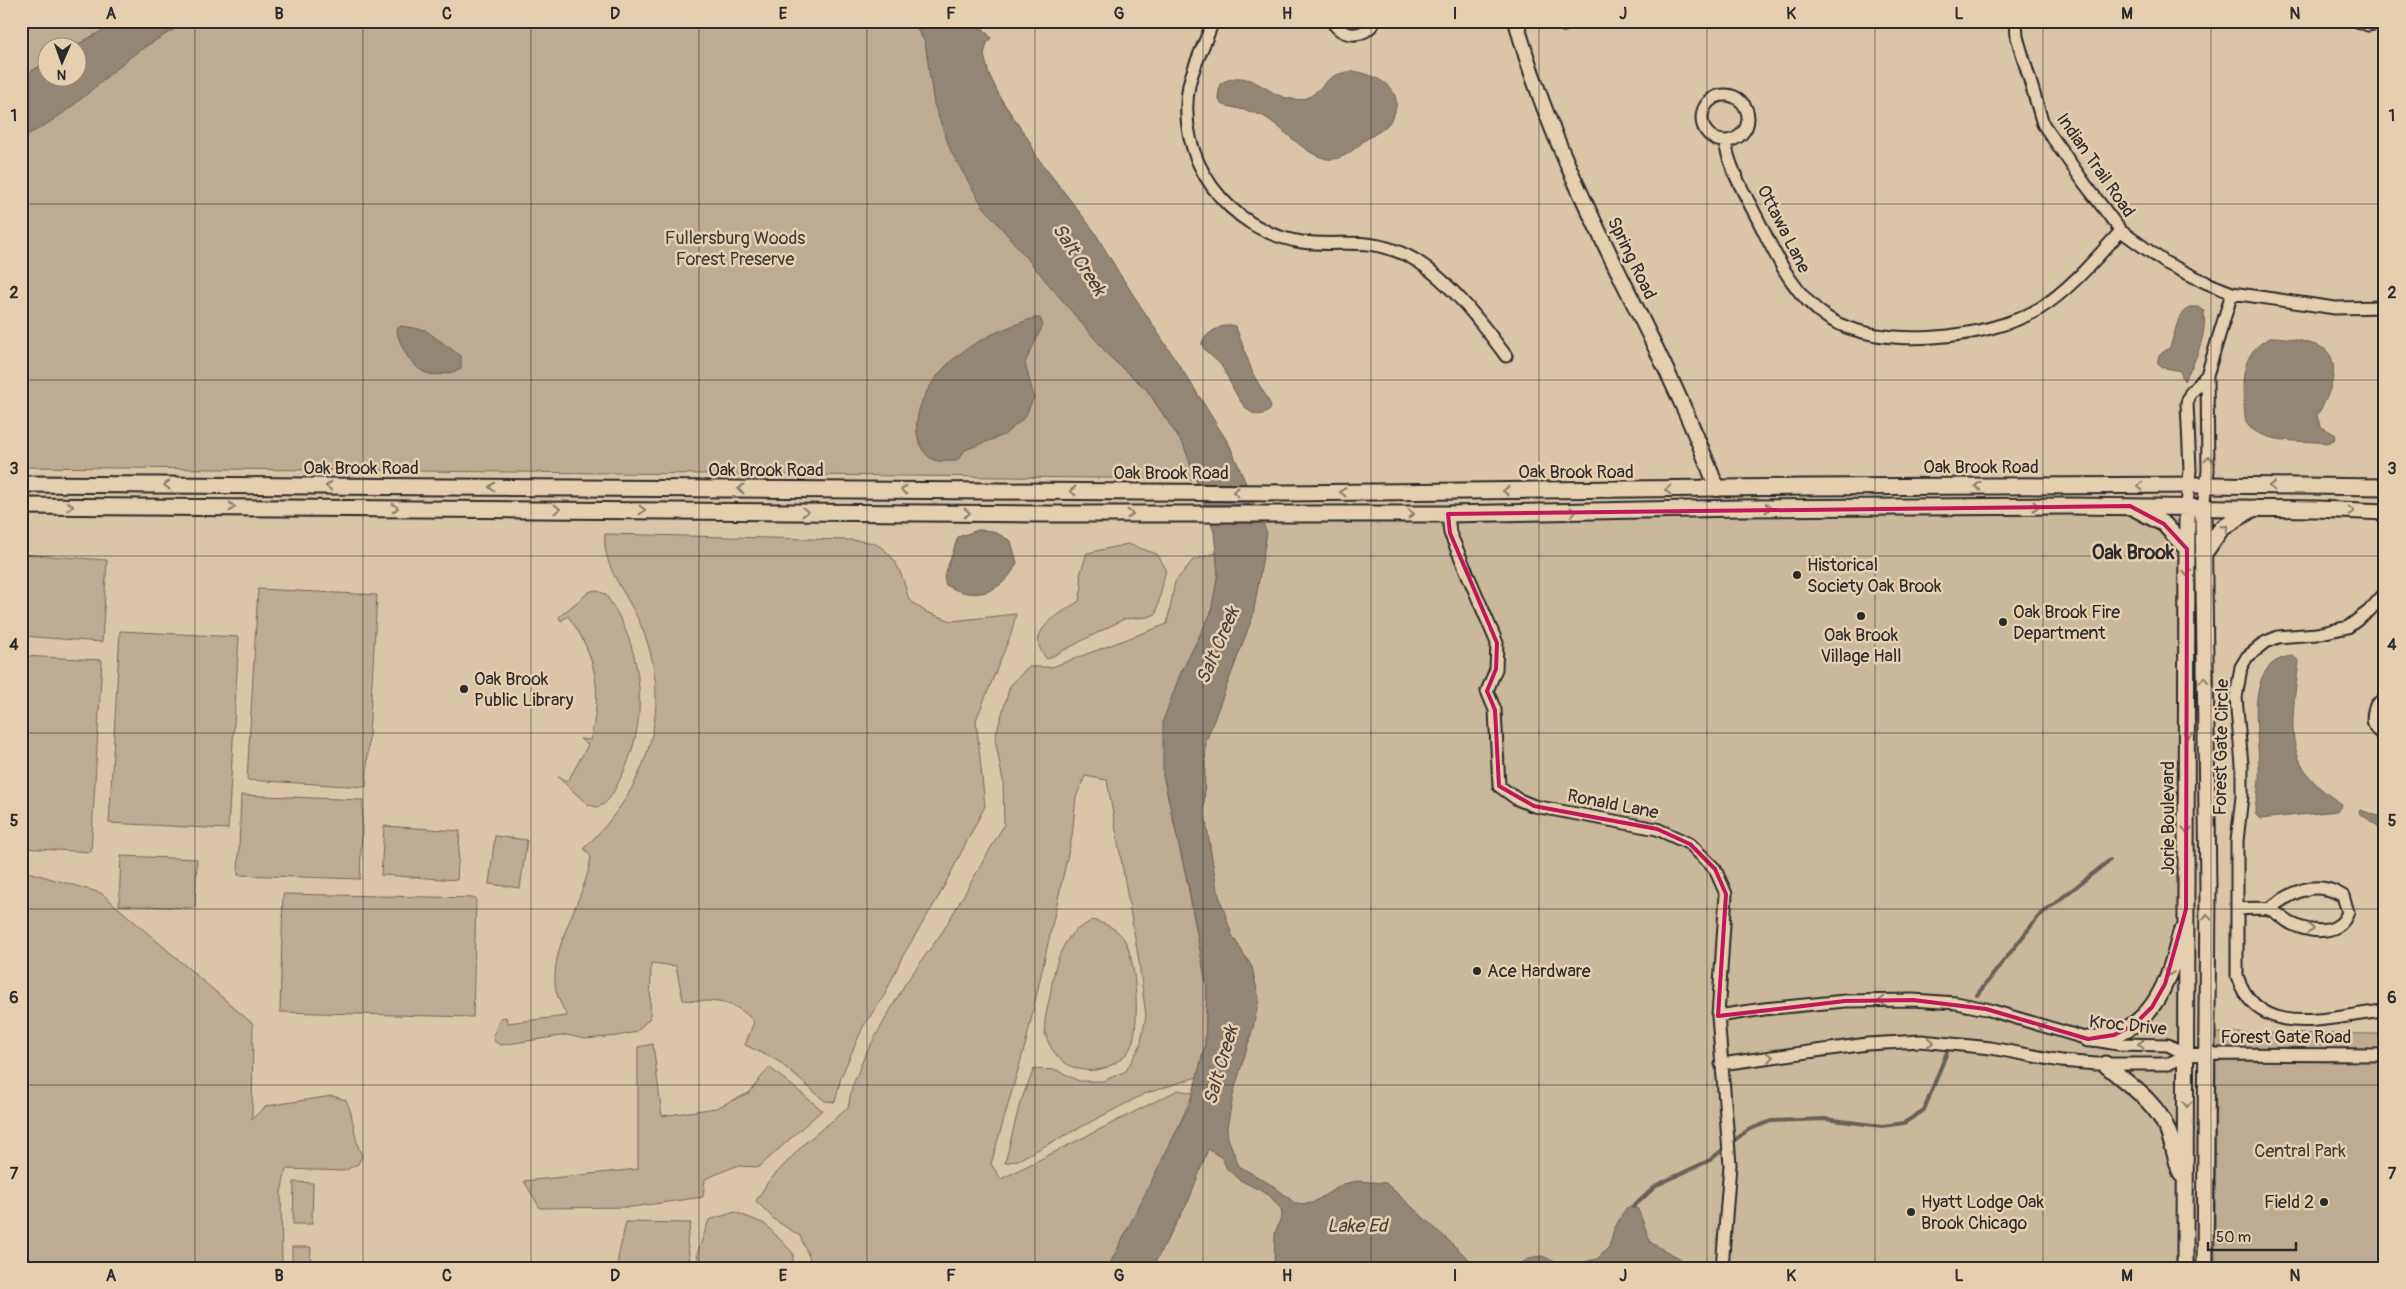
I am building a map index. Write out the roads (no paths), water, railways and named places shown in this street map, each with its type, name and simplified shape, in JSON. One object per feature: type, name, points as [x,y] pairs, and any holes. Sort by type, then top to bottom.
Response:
[{"type":"main road","name":"Oak Brook Road","points":[[21,484],[1285,493],[1806,487],[2206,485],[2385,487]]},
{"type":"main road","points":[[21,506],[1187,514],[1448,514],[1720,509],[2130,506],[2385,512]]},
{"type":"main road","points":[[2130,506],[2164,524],[2187,549]]},
{"type":"main road","name":"Jorie Boulevard","points":[[2185,1268],[2188,782],[2187,507]]},
{"type":"main road","name":"Jorie Boulevard","points":[[2203,507],[2205,782],[2208,888],[2205,1268]]},
{"type":"main road","points":[[2203,555],[2221,529],[2254,508]]},
{"type":"main road","points":[[2188,782],[2205,782]]},
{"type":"main road","points":[[2088,1039],[2114,1035],[2134,1025],[2152,1007],[2165,984],[2186,909]]},
{"type":"main road","points":[[2104,1064],[2133,1086],[2160,1116],[2167,1128],[2185,1188]]},
{"type":"street","points":[[1213,21],[1190,85],[1188,121],[1196,158],[1220,199],[1261,229],[1284,238],[1318,243],[1362,242],[1382,245],[1408,256],[1426,268],[1452,291],[1506,356]]},
{"type":"street","points":[[1332,21],[1341,32],[1348,35],[1363,33],[1375,21]]},
{"type":"street","name":"Spring Road","points":[[1516,21],[1538,90],[1584,202],[1671,381],[1717,489],[1720,509]]},
{"type":"street","name":"Indian Trail Road","points":[[2016,21],[2017,37],[2043,124],[2085,184],[2121,230],[2166,263],[2232,293],[2335,308],[2385,307]]},
{"type":"street","points":[[2357,21],[2368,25],[2385,22]]},
{"type":"street","points":[[1725,94],[1740,100],[1748,114],[1745,130],[1740,136],[1725,141],[1711,137],[1706,132],[1701,118],[1706,104],[1718,95],[1725,94]]},
{"type":"street","name":"Ottawa Lane","points":[[1725,141],[1731,164],[1791,283],[1827,318],[1844,327],[1867,334],[1936,336],[1977,331],[2016,321],[2058,295],[2121,230]]},
{"type":"street","name":"Jorie Boulevard","points":[[2203,507],[2208,471],[2209,416],[2207,375],[2232,293]]},
{"type":"street","name":"Jorie Boulevard","points":[[2187,507],[2189,486],[2187,403],[2190,394],[2207,375]]},
{"type":"street","name":"Ronald Lane","points":[[1448,514],[1450,533],[1497,643],[1496,669],[1487,691],[1495,710],[1499,786],[1517,799],[1534,806],[1657,829],[1690,844],[1715,869],[1726,894],[1718,1016],[1721,1064],[1729,1133],[1730,1191],[1722,1268]]},
{"type":"street","name":"Forest Gate Circle","points":[[2385,593],[2369,611],[2348,627],[2336,631],[2291,636],[2266,642],[2247,657],[2241,667],[2236,698],[2242,765],[2242,796],[2237,841],[2237,976],[2242,991],[2257,1008],[2277,1017],[2311,1021],[2385,1011]]},
{"type":"street","points":[[2385,698],[2376,705],[2373,720],[2375,728],[2385,736]]},
{"type":"street","points":[[2237,909],[2268,909],[2291,923],[2312,930],[2333,930],[2340,926],[2348,912],[2343,896],[2326,889],[2314,888],[2292,893],[2268,909]]},
{"type":"street","name":"Kroc Drive","points":[[1718,1016],[1764,1009],[1844,1001],[1913,1000],[1986,1008],[2088,1039],[2118,1044],[2168,1045],[2187,1055]]},
{"type":"street","name":"Kroc Drive","points":[[1721,1064],[1868,1044],[1921,1041],[1991,1048],[2061,1061],[2104,1064],[2168,1064],[2187,1055]]},
{"type":"street","name":"Forest Gate Road","points":[[2187,1055],[2385,1055]]},
{"type":"water","points":[[119,21],[187,21],[129,58],[90,92],[52,121],[21,138],[21,77],[38,67],[38,88],[88,88],[88,39]]},
{"type":"water","points":[[912,21],[959,21],[973,27],[982,27],[991,38],[987,43],[984,55],[989,74],[1001,99],[1030,142],[1037,157],[1094,231],[1230,446],[1267,533],[1253,616],[1206,741],[1204,809],[1217,889],[1232,935],[1252,967],[1259,999],[1253,1028],[1234,1091],[1227,1127],[1228,1138],[1239,1166],[1275,1187],[1296,1204],[1312,1203],[1343,1184],[1357,1181],[1386,1183],[1474,1264],[1482,1268],[1274,1268],[1275,1233],[1282,1215],[1281,1209],[1269,1195],[1240,1180],[1227,1169],[1222,1158],[1208,1149],[1189,1200],[1152,1268],[1108,1268],[1190,1104],[1205,1046],[1207,988],[1188,884],[1163,775],[1163,721],[1179,677],[1211,613],[1218,573],[1214,532],[1184,446],[1147,390],[1110,357],[982,205],[951,152],[934,104],[925,42]]},
{"type":"water","points":[[1554,21],[1577,21],[1574,28],[1564,33],[1559,31]]},
{"type":"water","points":[[1353,71],[1373,76],[1389,87],[1394,94],[1396,102],[1395,112],[1384,128],[1348,154],[1333,159],[1311,153],[1265,117],[1221,104],[1218,97],[1220,84],[1230,79],[1240,78],[1257,83],[1283,97],[1299,100],[1311,96],[1334,76]]},
{"type":"water","points":[[2189,307],[2199,307],[2204,311],[2204,329],[2200,348],[2184,381],[2180,371],[2161,367],[2158,364],[2158,360],[2160,355],[2170,347],[2180,315]]},
{"type":"water","points":[[1034,318],[1040,318],[1043,325],[1025,363],[1034,397],[1025,417],[1004,435],[965,450],[957,461],[939,461],[930,458],[921,447],[917,436],[918,412],[928,390],[942,370],[959,354],[979,341]]},
{"type":"water","points":[[1232,325],[1236,327],[1253,374],[1271,405],[1270,410],[1261,414],[1254,414],[1240,401],[1222,367],[1203,347],[1202,343],[1206,336],[1223,326]]},
{"type":"water","points":[[401,326],[425,330],[461,356],[461,369],[439,375],[420,370],[410,360],[403,348],[397,329]]},
{"type":"water","points":[[2273,337],[2293,339],[2322,347],[2331,357],[2333,365],[2332,383],[2317,415],[2320,426],[2336,435],[2334,440],[2327,443],[2278,439],[2260,434],[2249,427],[2246,422],[2243,384],[2246,365],[2255,348]]},
{"type":"water","points":[[978,530],[993,531],[1011,541],[1017,563],[1011,573],[996,588],[987,592],[967,593],[946,585],[944,577],[958,537]]},
{"type":"water","points":[[2293,656],[2299,661],[2293,724],[2294,741],[2299,758],[2308,774],[2322,789],[2342,804],[2341,808],[2337,811],[2260,819],[2256,815],[2255,809],[2259,778],[2256,718],[2260,684],[2266,670],[2277,661]]},
{"type":"water","points":[[2360,810],[2385,818],[2385,831],[2359,813]]},
{"type":"water","points":[[1626,1208],[1638,1209],[1651,1243],[1681,1259],[1685,1268],[1511,1268],[1533,1257],[1542,1256],[1562,1265],[1571,1265],[1597,1259],[1609,1247],[1614,1229]]},
{"type":"waterway","points":[[1977,995],[2039,916],[2110,860]]},
{"type":"waterway","points":[[1731,1143],[1748,1130],[1771,1121],[1825,1119],[1882,1126],[1904,1123],[1924,1110],[1947,1052]]},
{"type":"waterway","points":[[1633,1207],[1657,1185],[1710,1160],[1726,1147]]},
{"type":"place","name":"Historical Society Oak Brook","points":[[1797,575]]},
{"type":"place","name":"Oak Brook Village Hall","points":[[1861,616]]},
{"type":"place","name":"Oak Brook Fire Department","points":[[2003,622]]},
{"type":"place","name":"Oak Brook Public Library","points":[[464,689]]},
{"type":"place","name":"Ace Hardware","points":[[1477,971]]},
{"type":"place","name":"Field 2","points":[[2324,1202]]},
{"type":"place","name":"Hyatt Lodge Oak Brook Chicago","points":[[1911,1212]]},
{"type":"district","name":"Oak Brook","points":[[2133,552]]},
{"type":"park label","name":"Fullersburg Woods Forest Preserve","points":[[735,248]]},
{"type":"park label","name":"Central Park","points":[[2300,1151]]},
{"type":"water label","name":"Salt Creek","points":[[1080,259]]},
{"type":"water label","name":"Salt Creek","points":[[1217,645]]},
{"type":"water label","name":"Salt Creek","points":[[1220,1065]]},
{"type":"water label","name":"Lake Ed","points":[[1357,1225]]}]
